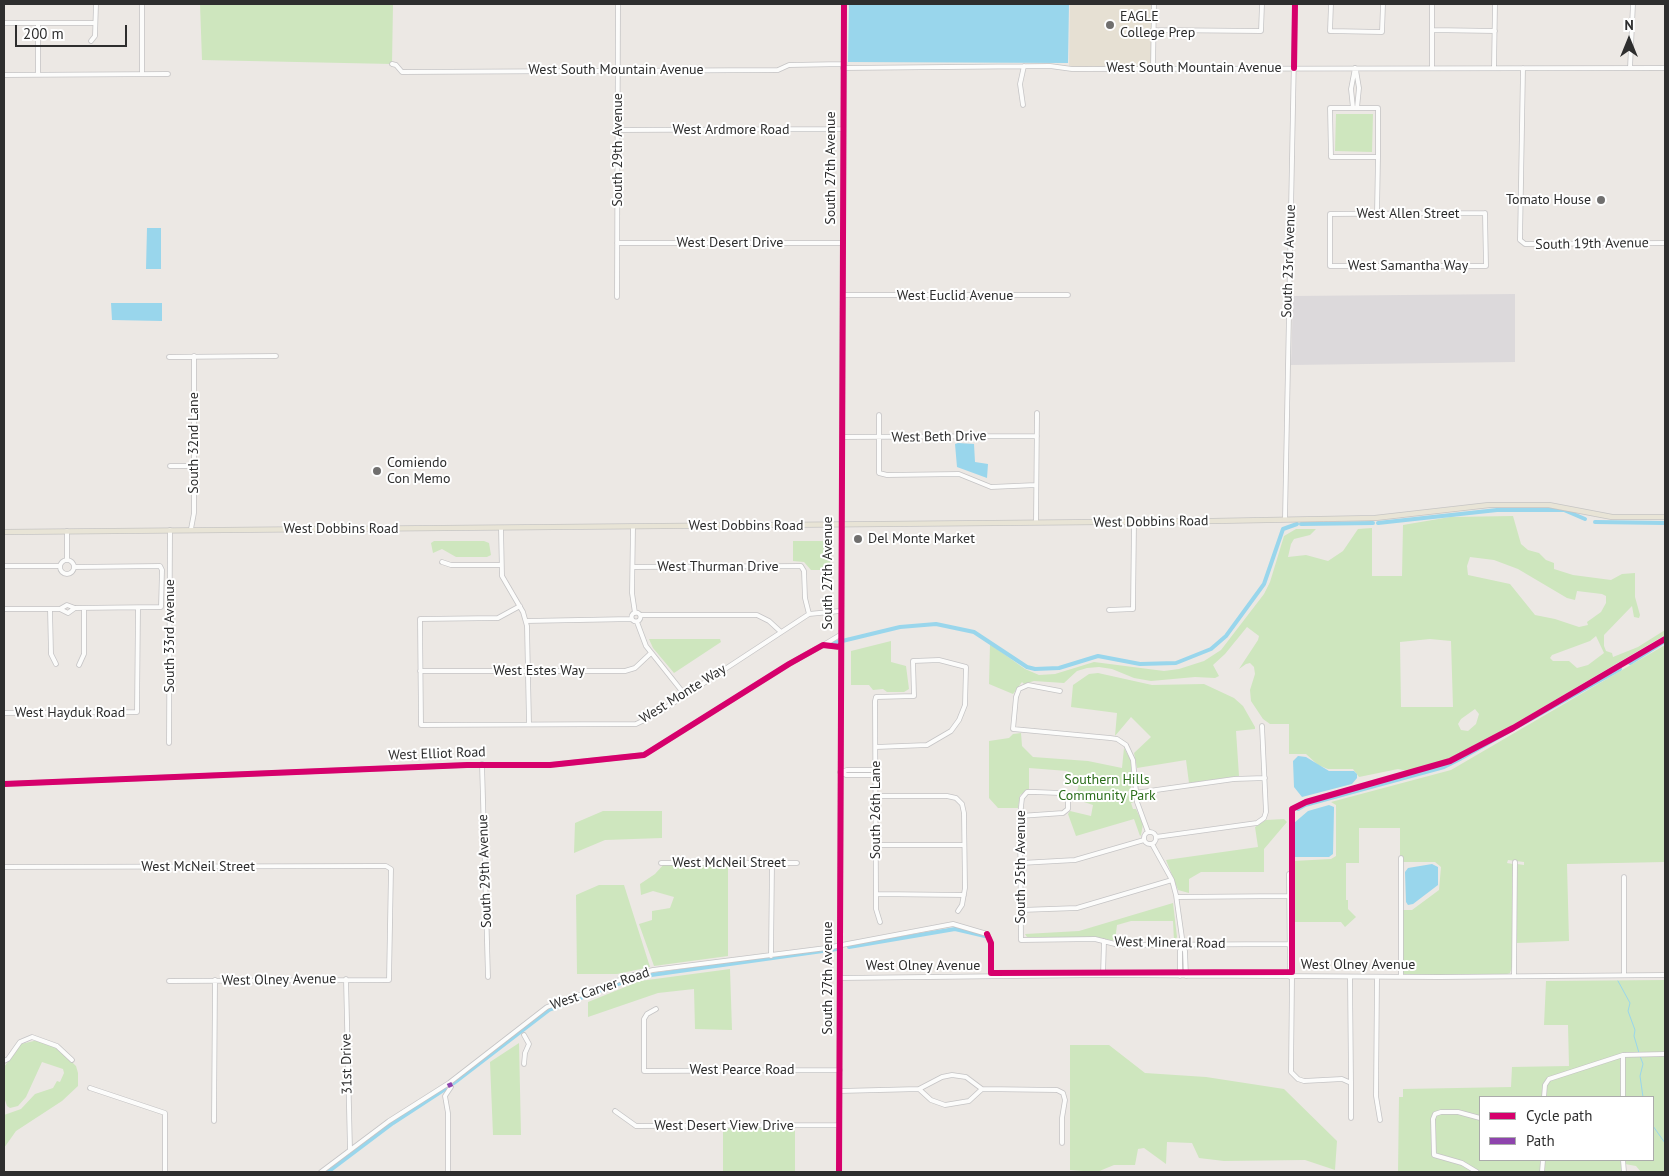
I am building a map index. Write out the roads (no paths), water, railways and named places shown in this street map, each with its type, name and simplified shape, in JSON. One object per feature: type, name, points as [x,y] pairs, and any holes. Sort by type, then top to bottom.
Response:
[{"type":"main road","name":"West Dobbins Road","points":[[4,532],[841,526],[1375,518],[1465,507],[1527,505],[1564,506],[1612,517],[1665,517]]},
{"type":"street","points":[[91,41],[95,36],[96,4]]},
{"type":"street","points":[[142,4],[142,74]]},
{"type":"street","name":"South 29th Avenue","points":[[617,297],[618,4]]},
{"type":"street","name":"South 27th Avenue","points":[[839,1172],[844,4]]},
{"type":"street","points":[[1153,68],[1154,4]]},
{"type":"street","points":[[1153,30],[1261,31],[1262,4]]},
{"type":"street","name":"South 23rd Avenue","points":[[1285,519],[1295,4]]},
{"type":"street","points":[[1331,4],[1330,30],[1382,32],[1383,4]]},
{"type":"street","points":[[1432,4],[1432,68]]},
{"type":"street","points":[[1494,68],[1495,4]]},
{"type":"street","points":[[1630,68],[1633,4]]},
{"type":"street","points":[[4,23],[95,24]]},
{"type":"street","points":[[38,23],[38,75]]},
{"type":"street","points":[[1432,30],[1495,31]]},
{"type":"street","name":"West South Mountain Avenue","points":[[392,64],[396,64],[402,72],[778,70],[788,65],[1050,66],[1072,69],[1665,68]]},
{"type":"street","points":[[1023,104],[1020,84],[1024,66]]},
{"type":"street","points":[[1355,68],[1351,89],[1355,108]]},
{"type":"street","points":[[1355,68],[1359,88],[1355,108]]},
{"type":"street","name":"South 19th Avenue","points":[[1523,68],[1520,240],[1525,244],[1665,243]]},
{"type":"street","points":[[4,75],[168,74]]},
{"type":"street","points":[[1377,213],[1378,157],[1378,108],[1330,108],[1331,157],[1378,157]]},
{"type":"street","name":"West Ardmore Road","points":[[618,130],[844,129]]},
{"type":"street","name":"West Allen Street","points":[[1330,266],[1330,214],[1485,213],[1486,266]]},
{"type":"street","name":"West Desert Drive","points":[[617,244],[843,243]]},
{"type":"street","name":"West Samantha Way","points":[[1330,266],[1486,266]]},
{"type":"street","name":"West Euclid Avenue","points":[[843,295],[1068,295]]},
{"type":"street","points":[[169,356],[276,356]]},
{"type":"street","name":"South 32nd Lane","points":[[191,530],[194,466],[194,356]]},
{"type":"street","points":[[1036,522],[1037,413]]},
{"type":"street","points":[[880,414],[880,474],[959,474],[991,487],[1036,485]]},
{"type":"street","name":"West Beth Drive","points":[[842,437],[1037,436]]},
{"type":"street","points":[[170,466],[194,466]]},
{"type":"street","points":[[1109,610],[1133,609],[1134,522]]},
{"type":"street","points":[[632,619],[635,613],[633,527]]},
{"type":"street","points":[[501,528],[500,565],[505,584],[520,606],[526,621],[528,724]]},
{"type":"street","name":"South 33rd Avenue","points":[[169,743],[170,530]]},
{"type":"street","points":[[4,566],[60,566],[67,560],[67,531]]},
{"type":"street","points":[[67,560],[74,567]]},
{"type":"street","points":[[442,562],[451,565],[500,565]]},
{"type":"street","points":[[60,566],[63,572],[67,573],[71,572],[74,567]]},
{"type":"street","points":[[60,609],[67,605],[75,608],[161,607],[162,570],[160,566],[74,567]]},
{"type":"street","name":"West Thurman Drive","points":[[633,567],[804,567],[805,598],[808,614]]},
{"type":"street","points":[[420,671],[420,619],[496,618],[520,606]]},
{"type":"street","points":[[4,609],[50,608],[60,609],[68,613],[75,608]]},
{"type":"street","points":[[50,608],[51,654],[56,664]]},
{"type":"street","points":[[78,665],[84,654],[84,608]]},
{"type":"street","name":"West Hayduk Road","points":[[4,713],[137,712],[138,608]]},
{"type":"street","name":"West Monte Way","points":[[420,671],[421,724],[636,724],[646,720],[808,614],[840,611]]},
{"type":"street","points":[[635,613],[640,616],[757,616],[769,621],[781,632]]},
{"type":"street","points":[[640,616],[638,622],[642,638],[652,654],[685,695]]},
{"type":"street","points":[[526,621],[632,619],[638,622]]},
{"type":"street","name":"West Elliot Road","points":[[4,784],[482,764],[566,764],[644,755],[789,664],[840,636]]},
{"type":"street","points":[[823,645],[840,645]]},
{"type":"street","name":"West Estes Way","points":[[420,671],[625,671],[635,668],[652,654]]},
{"type":"street","name":"South 26th Lane","points":[[876,747],[927,745],[951,731],[959,720],[965,705],[966,667],[939,660],[913,661],[914,696],[876,697],[876,747],[876,909],[880,922]]},
{"type":"street","points":[[1060,690],[1028,685],[1019,689],[1016,697],[1014,729],[1110,738],[1117,739],[1126,745],[1133,760],[1135,794],[1148,832]]},
{"type":"street","points":[[1148,832],[1156,837],[1257,823],[1264,818],[1266,812],[1262,726]]},
{"type":"street","name":"South 29th Avenue","points":[[482,764],[488,978]]},
{"type":"street","points":[[840,772],[847,770],[876,772]]},
{"type":"street","points":[[1135,794],[1234,779],[1265,778]]},
{"type":"street","name":"South 25th Avenue","points":[[1020,816],[1063,813],[1068,809],[1069,803],[1067,798],[1060,794],[1030,792],[1023,795],[1021,800],[1020,816],[1021,940]]},
{"type":"street","points":[[876,796],[947,796],[959,801],[964,813],[964,895],[958,911]]},
{"type":"street","points":[[1144,840],[1144,836],[1148,832]]},
{"type":"street","points":[[1152,844],[1156,837]]},
{"type":"street","points":[[1021,863],[1075,860],[1144,840]]},
{"type":"street","points":[[1144,840],[1146,843],[1152,844]]},
{"type":"street","points":[[1152,844],[1172,880],[1177,898],[1186,959],[1186,976]]},
{"type":"street","points":[[876,845],[964,845]]},
{"type":"street","points":[[1401,858],[1401,977]]},
{"type":"street","points":[[1514,976],[1515,862]]},
{"type":"street","name":"West McNeil Street","points":[[661,863],[797,863]]},
{"type":"street","points":[[771,956],[772,863]]},
{"type":"street","name":"West McNeil Street","points":[[4,868],[386,866],[391,869],[388,980]]},
{"type":"street","points":[[1289,874],[1291,1072],[1298,1079],[1304,1081],[1342,1079],[1352,1083]]},
{"type":"street","points":[[1624,877],[1624,975]]},
{"type":"street","points":[[1021,910],[1077,908],[1172,880]]},
{"type":"street","points":[[876,894],[964,895]]},
{"type":"street","points":[[1177,898],[1289,896]]},
{"type":"street","name":"West Carver Road","points":[[321,1172],[389,1121],[449,1084],[546,1007],[640,972],[840,946],[953,924],[988,934]]},
{"type":"street","name":"West Mineral Road","points":[[1021,940],[1095,939],[1119,945],[1290,944]]},
{"type":"street","points":[[1103,975],[1104,941]]},
{"type":"street","points":[[1180,976],[1180,959],[1183,945]]},
{"type":"street","points":[[1180,959],[1186,959]]},
{"type":"street","name":"West Olney Avenue","points":[[840,978],[1103,975],[1401,977],[1665,975]]},
{"type":"street","points":[[1350,977],[1351,1118]]},
{"type":"street","points":[[1377,977],[1376,1096],[1380,1120]]},
{"type":"street","name":"31st Drive","points":[[346,979],[350,1150]]},
{"type":"street","points":[[214,1121],[215,980]]},
{"type":"street","name":"West Olney Avenue","points":[[169,981],[388,980]]},
{"type":"street","name":"West Pearce Road","points":[[656,1008],[647,1014],[644,1019],[644,1071],[840,1070]]},
{"type":"street","points":[[524,1034],[530,1044],[524,1055],[524,1064]]},
{"type":"street","points":[[4,1061],[8,1059],[20,1042],[32,1037],[57,1046],[72,1060]]},
{"type":"street","points":[[1544,1096],[1545,1085],[1548,1079],[1623,1055],[1665,1054]]},
{"type":"street","points":[[1623,1055],[1623,1096]]},
{"type":"street","points":[[840,1090],[919,1089],[942,1076],[952,1075],[966,1077],[982,1089],[1058,1090],[1063,1093],[1065,1100],[1062,1118],[1062,1143]]},
{"type":"street","points":[[448,1172],[448,1113],[445,1096],[451,1087]]},
{"type":"street","points":[[90,1088],[165,1114],[165,1172]]},
{"type":"street","points":[[919,1089],[931,1100],[945,1105],[969,1101],[982,1089]]},
{"type":"street","name":"West Desert View Drive","points":[[615,1111],[636,1126],[839,1125]]},
{"type":"street","points":[[1477,1172],[1462,1163],[1434,1155],[1433,1119],[1435,1114],[1440,1112],[1458,1112],[1479,1118]]},
{"type":"water","points":[[849,4],[1069,4],[1068,63],[848,62]]},
{"type":"water","points":[[147,228],[161,228],[161,269],[146,269]]},
{"type":"water","points":[[111,303],[162,303],[162,321],[112,320]]},
{"type":"water","points":[[955,444],[974,444],[975,462],[988,464],[987,478],[957,467]]},
{"type":"water","points":[[1298,756],[1306,757],[1329,771],[1354,771],[1357,774],[1357,778],[1352,784],[1302,797],[1294,787],[1293,761]]},
{"type":"water","points":[[1329,805],[1334,807],[1333,854],[1329,857],[1295,857],[1294,823],[1308,811]]},
{"type":"water","points":[[1432,864],[1438,867],[1438,885],[1413,904],[1408,905],[1406,902],[1405,872],[1408,868]]},
{"type":"waterway","points":[[1378,523],[1497,510],[1564,510],[1585,519]]},
{"type":"waterway","points":[[1595,522],[1665,523]]},
{"type":"waterway","points":[[1301,524],[1373,523]]},
{"type":"waterway","points":[[834,643],[900,627],[936,624],[974,632],[1027,667],[1035,669],[1059,668],[1098,656],[1140,664],[1176,663],[1211,649],[1226,636],[1264,584],[1283,529],[1297,524]]},
{"type":"waterway","points":[[1630,663],[1665,641]]},
{"type":"waterway","points":[[1298,809],[1305,805],[1444,767],[1620,669]]},
{"type":"waterway","points":[[849,947],[955,929],[985,936]]},
{"type":"waterway","points":[[454,1083],[549,1010],[637,977],[837,949]]},
{"type":"waterway","points":[[1618,981],[1630,1003],[1628,1011],[1635,1030],[1634,1036],[1639,1053]]},
{"type":"waterway","points":[[1640,1056],[1643,1064],[1640,1076],[1643,1096]]},
{"type":"waterway","points":[[328,1172],[393,1123],[445,1089]]},
{"type":"waterway","points":[[1654,1127],[1665,1143]]},
{"type":"place","name":"EAGLE College Prep","points":[[1110,25]]},
{"type":"place","name":"Tomato House","points":[[1601,200]]},
{"type":"place","name":"Comiendo Con Memo","points":[[377,471]]},
{"type":"place","name":"Del Monte Market","points":[[858,539]]},
{"type":"park label","name":"Southern Hills Community Park","points":[[1107,788]]}]
